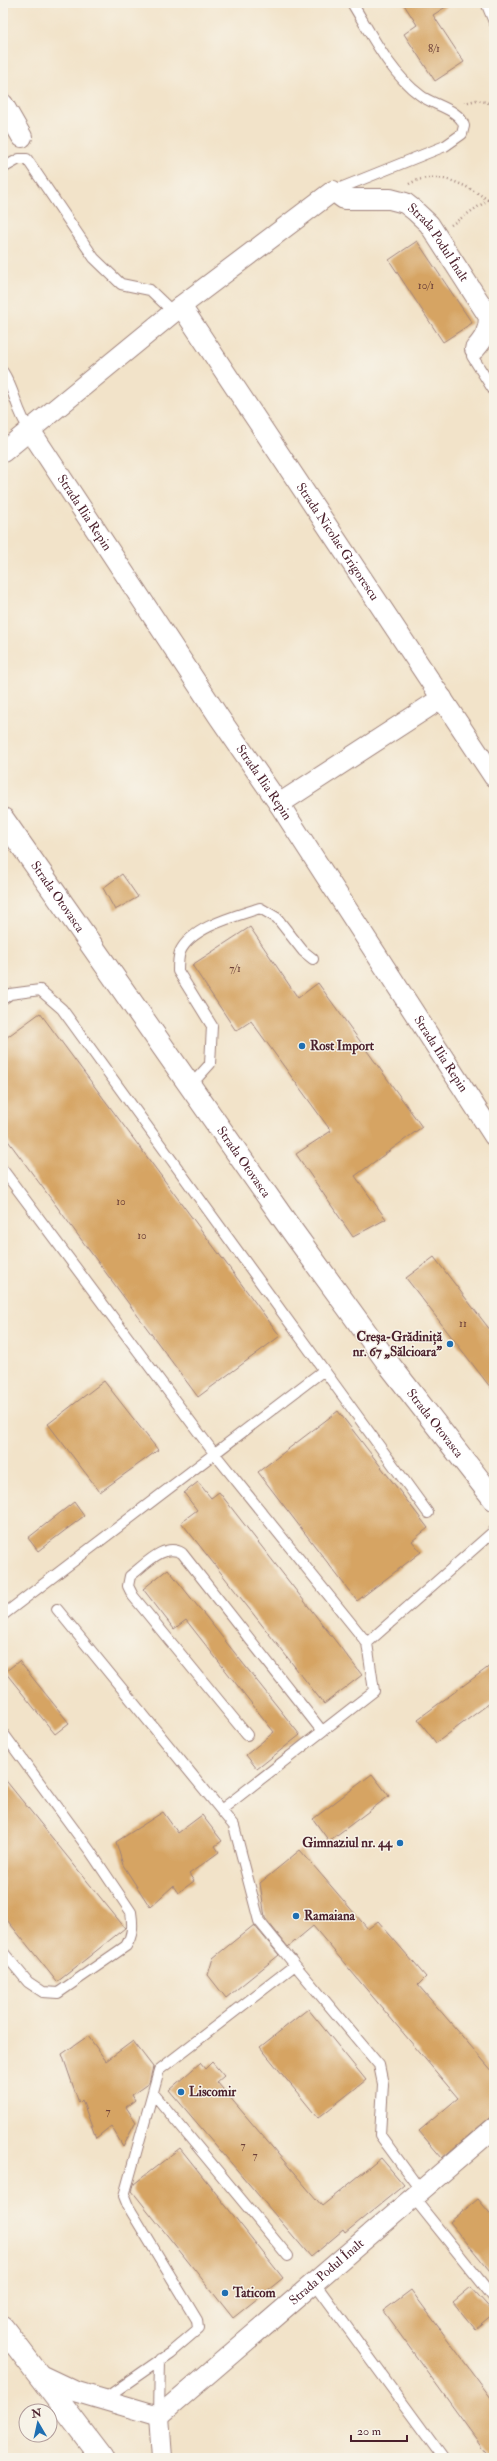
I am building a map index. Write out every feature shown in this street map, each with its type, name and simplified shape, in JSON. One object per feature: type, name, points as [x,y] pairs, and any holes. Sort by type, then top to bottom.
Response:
[{"type":"street","points":[[3,104],[22,137]]},
{"type":"street","name":"Strada Podul Înalt","points":[[333,191],[344,199],[390,199],[405,203],[429,224],[484,307],[489,317],[489,327],[485,338],[475,349]]},
{"type":"street","points":[[3,452],[177,309],[333,191]]},
{"type":"street","name":"Strada Nicolae Grigorescu","points":[[177,309],[442,698],[494,777]]},
{"type":"street","name":"Strada Ilia Repin","points":[[30,430],[279,804],[494,1136]]},
{"type":"street","points":[[279,804],[442,698]]},
{"type":"street","name":"Strada Otovasca","points":[[3,819],[190,1086],[387,1361],[494,1498]]},
{"type":"street","name":"Strada Podul Înalt","points":[[159,2416],[494,2128]]},
{"type":"street","points":[[3,2328],[102,2458]]},
{"type":"street","points":[[38,2374],[74,2390],[159,2416],[162,2458]]},
{"type":"lane","points":[[333,191],[445,146],[462,134],[464,126],[459,116],[420,96],[406,84],[388,60],[352,3]]},
{"type":"lane","points":[[488,3],[487,5],[494,22]]},
{"type":"lane","points":[[3,168],[19,159],[27,159],[94,258],[121,284],[150,290],[177,309]]},
{"type":"lane","points":[[475,349],[472,356],[494,391]]},
{"type":"lane","points":[[3,372],[10,383],[24,422],[30,430]]},
{"type":"lane","points":[[190,1086],[210,1064],[212,1026],[178,971],[180,952],[197,933],[217,922],[260,908],[277,918],[303,951],[313,959]]},
{"type":"lane","points":[[3,999],[10,994],[40,990],[62,1009],[428,1513]]},
{"type":"lane","points":[[3,1170],[214,1453],[367,1643],[374,1691],[221,1810]]},
{"type":"lane","points":[[3,1615],[324,1370]]},
{"type":"lane","points":[[367,1643],[494,1531]]},
{"type":"lane","points":[[247,1735],[133,1596],[128,1586],[130,1576],[166,1550],[175,1549],[182,1553],[322,1731]]},
{"type":"lane","points":[[57,1609],[234,1826],[259,1921],[379,2065],[383,2084],[380,2135],[417,2194],[494,2298]]},
{"type":"lane","points":[[3,1733],[90,1851],[131,1912],[133,1924],[131,1938],[126,1946],[58,1993],[42,1992],[28,1982],[3,1952]]},
{"type":"lane","points":[[104,2399],[195,2332],[198,2324],[128,2206],[124,2196],[160,2070],[295,1966]]},
{"type":"lane","points":[[153,2092],[288,2256]]},
{"type":"lane","points":[[314,2282],[443,2458]]},
{"type":"lane","points":[[159,2416],[160,2359]]},
{"type":"path","points":[[483,100],[494,104]]},
{"type":"path","points":[[390,199],[398,190],[415,180],[431,178],[446,179],[463,185],[494,204]]},
{"type":"path","points":[[454,224],[494,196]]},
{"type":"building","points":[[403,3],[452,3],[433,15],[464,62],[435,81],[404,34],[417,25]]},
{"type":"building","points":[[417,241],[472,323],[443,342],[389,260]]},
{"type":"building","points":[[122,874],[138,897],[115,910],[103,888]]},
{"type":"building","points":[[250,927],[298,998],[318,983],[422,1127],[355,1176],[386,1219],[353,1237],[296,1154],[331,1131],[251,1021],[236,1031],[192,965]]},
{"type":"building","points":[[40,1013],[280,1336],[198,1397],[3,1134],[3,1040]]},
{"type":"building","points":[[434,1257],[494,1335],[494,1392],[406,1278]]},
{"type":"building","points":[[104,1381],[158,1450],[100,1492],[48,1424]]},
{"type":"building","points":[[338,1411],[428,1528],[412,1541],[421,1552],[357,1601],[258,1472]]},
{"type":"building","points":[[198,1482],[211,1498],[219,1492],[362,1675],[324,1704],[181,1522],[197,1510],[184,1493]]},
{"type":"building","points":[[74,1502],[84,1516],[38,1551],[28,1538]]},
{"type":"building","points":[[168,1569],[300,1735],[257,1769],[246,1755],[274,1732],[186,1620],[174,1629],[143,1589]]},
{"type":"building","points":[[19,1661],[69,1723],[55,1734],[5,1672]]},
{"type":"building","points":[[494,1663],[494,1700],[436,1743],[418,1719]]},
{"type":"building","points":[[372,1774],[389,1796],[329,1841],[313,1819]]},
{"type":"building","points":[[3,1777],[125,1928],[57,1982],[3,1915]]},
{"type":"building","points":[[163,1812],[178,1833],[202,1815],[222,1841],[215,1846],[219,1852],[189,1874],[194,1881],[178,1893],[173,1886],[150,1907],[123,1865],[116,1842]]},
{"type":"building","points":[[300,1850],[368,1929],[378,1921],[426,1977],[418,1985],[494,2073],[494,2114],[442,2158],[419,2131],[458,2098],[313,1926],[288,1947],[265,1918],[260,1883]]},
{"type":"building","points":[[254,1925],[279,1955],[226,1998],[208,1975],[213,1958]]},
{"type":"building","points":[[308,2009],[366,2080],[318,2118],[260,2047]]},
{"type":"building","points":[[88,2036],[106,2061],[133,2041],[153,2067],[149,2083],[132,2095],[135,2100],[126,2107],[136,2122],[123,2146],[111,2126],[96,2138],[82,2100],[79,2103],[62,2054]]},
{"type":"building","points":[[212,2062],[224,2076],[217,2082],[322,2206],[381,2158],[404,2185],[345,2233],[343,2230],[311,2257],[169,2090],[200,2063],[205,2069]]},
{"type":"building","points":[[180,2148],[283,2278],[233,2318],[132,2191],[134,2184]]},
{"type":"building","points":[[478,2199],[494,2218],[494,2276],[450,2222]]},
{"type":"building","points":[[471,2287],[494,2313],[475,2329],[453,2302]]},
{"type":"building","points":[[411,2290],[494,2402],[494,2458],[490,2458],[383,2311]]},
{"type":"place","name":"Rost Import","points":[[302,1046]]},
{"type":"place","name":"Creșa-Grădiniță nr. 67 „Sălcioara”","points":[[450,1344]]},
{"type":"place","name":"Gimnaziul nr. 44","points":[[400,1843]]},
{"type":"place","name":"Ramaiana","points":[[296,1916]]},
{"type":"place","name":"Liscomir","points":[[181,2092]]},
{"type":"place","name":"Taticom","points":[[225,2293]]}]
